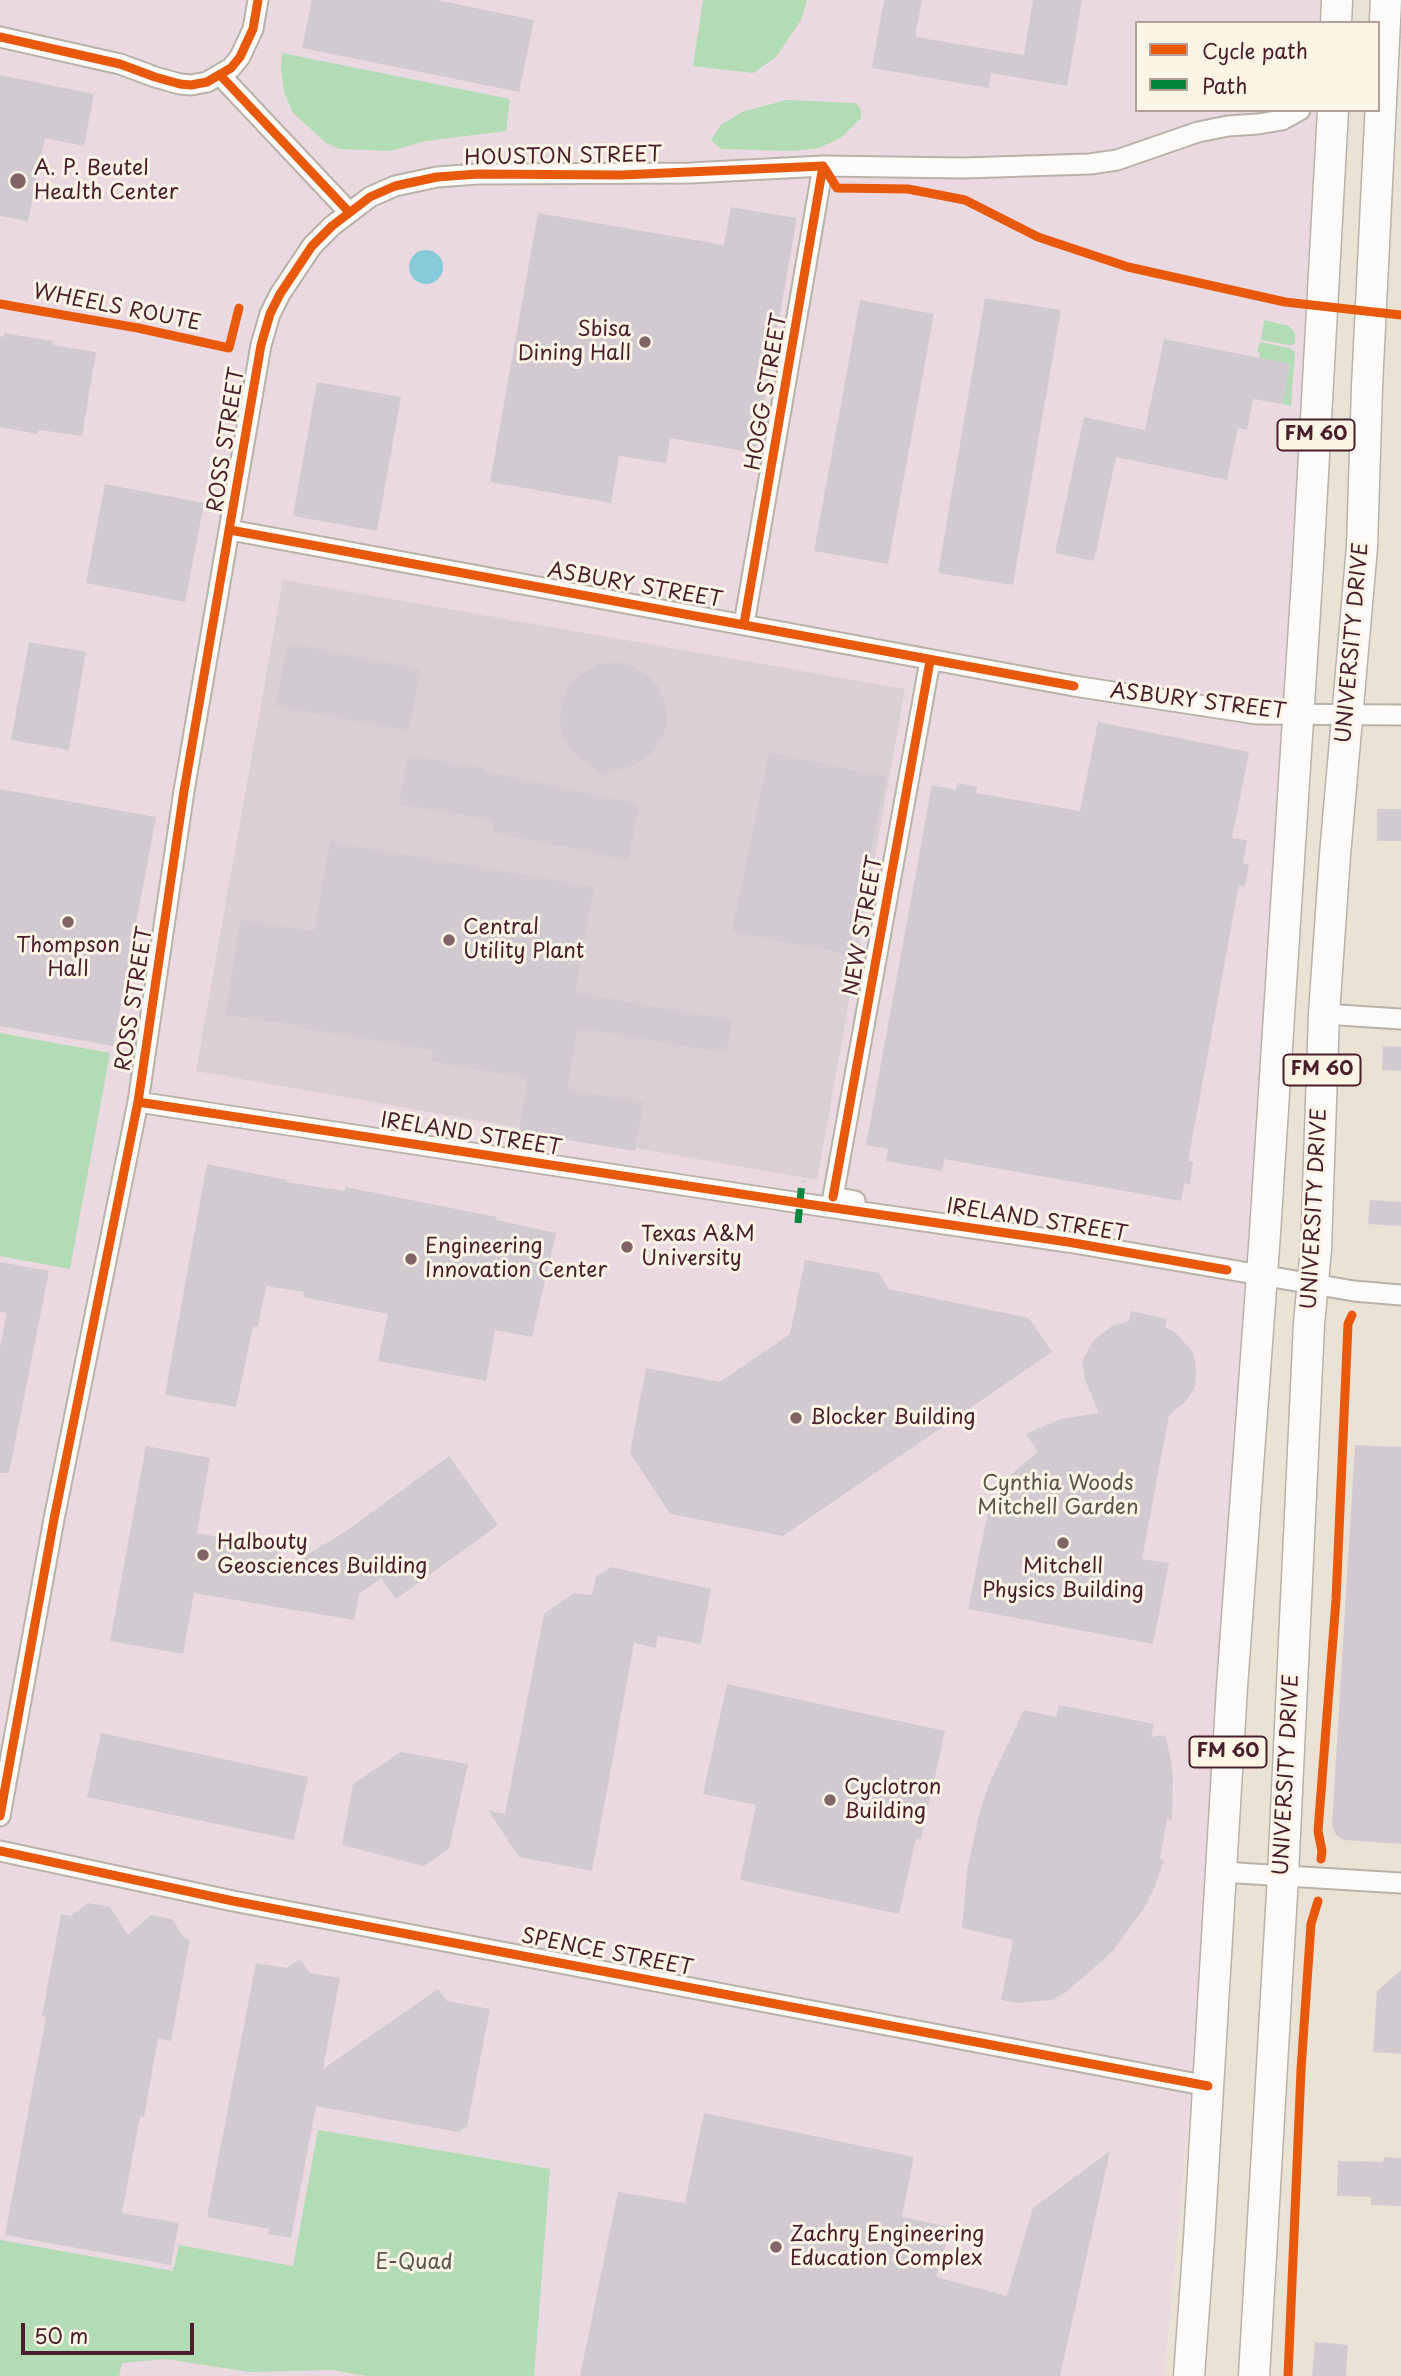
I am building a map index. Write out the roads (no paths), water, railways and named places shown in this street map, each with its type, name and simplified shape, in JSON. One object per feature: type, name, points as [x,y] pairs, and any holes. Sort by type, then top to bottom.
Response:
[{"type":"main road","points":[[1336,21],[1337,0]]},
{"type":"main road","name":"UNIVERSITY DRIVE","points":[[1254,2376],[1283,1876],[1324,1014],[1362,547],[1386,0]]},
{"type":"main road","name":"FM 60","points":[[1189,2376],[1298,715],[1323,320],[1333,112]]},
{"type":"street","points":[[0,37],[120,64],[180,84],[207,82],[231,68],[245,49],[253,29],[258,0]]},
{"type":"street","points":[[220,75],[349,212]]},
{"type":"street","name":"HOUSTON STREET","points":[[349,212],[370,197],[395,186],[437,177],[478,174],[691,173],[823,166],[963,168],[1090,164],[1116,160],[1198,132],[1228,125],[1282,120],[1296,112]]},
{"type":"street","name":"HOGG STREET","points":[[744,624],[823,166]]},
{"type":"street","name":"ROSS STREET","points":[[0,1816],[54,1518],[138,1102],[184,791],[261,345],[270,314],[287,283],[312,246],[349,212]]},
{"type":"street","name":"ASBURY STREET","points":[[230,530],[744,624],[930,661],[1256,714],[1401,715]]},
{"type":"street","name":"NEW STREET","points":[[833,1197],[930,661]]},
{"type":"street","points":[[1324,1014],[1401,1019]]},
{"type":"street","name":"IRELAND STREET","points":[[138,1102],[1068,1242],[1354,1291],[1401,1294]]},
{"type":"street","name":"IRELAND STREET","points":[[833,1197],[867,1204],[912,1220]]},
{"type":"street","name":"SPENCE STREET","points":[[0,1851],[233,1901],[1208,2086]]},
{"type":"street","points":[[1221,1872],[1401,1883]]},
{"type":"water","points":[[426,250],[438,255],[443,267],[438,279],[426,284],[414,279],[409,267],[414,255]]},
{"type":"place","name":"A. P. Beutel Health Center","points":[[18,181]]},
{"type":"place","name":"Sbisa Dining Hall","points":[[645,342]]},
{"type":"place","name":"Thompson Hall","points":[[68,922]]},
{"type":"place","name":"Central Utility Plant","points":[[449,940]]},
{"type":"place","name":"Texas A&M University","points":[[627,1247]]},
{"type":"place","name":"Engineering Innovation Center","points":[[411,1259]]},
{"type":"place","name":"Blocker Building","points":[[796,1418]]},
{"type":"place","name":"Mitchell Physics Building","points":[[1063,1543]]},
{"type":"place","name":"Halbouty Geosciences Building","points":[[203,1555]]},
{"type":"place","name":"Cyclotron Building","points":[[830,1800]]},
{"type":"place","name":"Zachry Engineering Education Complex","points":[[776,2247]]},
{"type":"park label","name":"Cynthia Woods Mitchell Garden","points":[[1058,1496]]},
{"type":"park label","name":"E-Quad","points":[[414,2263]]}]
